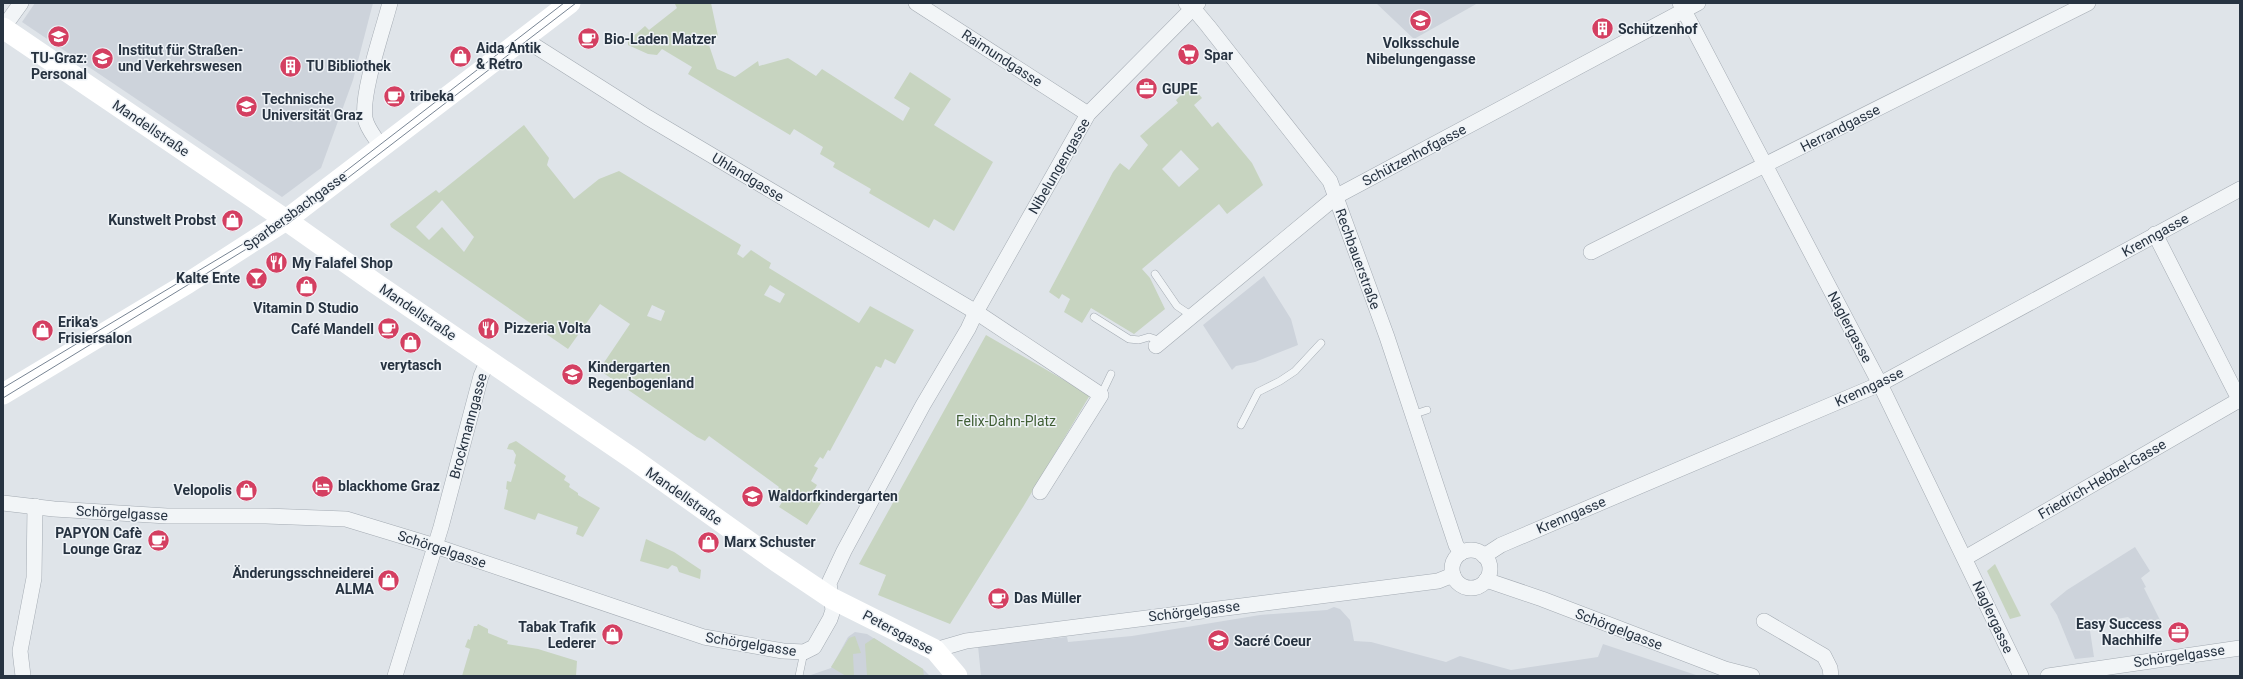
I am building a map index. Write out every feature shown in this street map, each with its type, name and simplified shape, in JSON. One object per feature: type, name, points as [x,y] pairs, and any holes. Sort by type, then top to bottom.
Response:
[{"type":"main road","name":"Sparbersbachgasse","points":[[3,394],[175,291],[286,220],[570,3]]},
{"type":"main road","name":"Mandellstraße","points":[[3,28],[286,220],[776,562],[832,598]]},
{"type":"main road","name":"Petersgasse","points":[[832,598],[935,650],[957,676]]},
{"type":"street","points":[[3,28],[20,3]]},
{"type":"street","points":[[381,148],[371,131],[365,110],[368,89],[390,3]]},
{"type":"street","name":"Raimundgasse","points":[[916,3],[1088,114]]},
{"type":"street","name":"Schützenhofgasse","points":[[1158,343],[1337,196],[1682,7],[1698,3]]},
{"type":"street","name":"Herrandgasse","points":[[1591,252],[2088,3]]},
{"type":"street","name":"Nibelungengasse","points":[[976,312],[1088,114],[1192,5]]},
{"type":"street","name":"Rechbauerstraße","points":[[1192,5],[1330,181],[1337,196],[1456,545],[1461,553]]},
{"type":"street","name":"Naglergasse","points":[[1682,7],[1764,166],[1880,384],[2021,676]]},
{"type":"street","name":"Uhlandgasse","points":[[524,39],[647,117],[976,312]]},
{"type":"street","name":"Krenngasse","points":[[1484,556],[1501,545],[1880,384],[2240,189]]},
{"type":"street","points":[[2155,234],[2240,401]]},
{"type":"street","points":[[832,598],[829,583],[844,551],[923,406],[968,329],[976,312],[1101,395],[1040,492]]},
{"type":"street","name":"Brockmanngasse","points":[[395,676],[435,546],[481,376],[488,360]]},
{"type":"street","name":"Friedrich-Hebbel-Gasse","points":[[1965,558],[2240,401]]},
{"type":"street","name":"Schörgelgasse","points":[[3,503],[167,516],[273,516],[346,519],[435,546],[704,637],[783,651],[804,652],[814,647],[821,637],[833,610],[832,598]]},
{"type":"street","points":[[23,676],[20,651],[34,578],[35,506]]},
{"type":"street","points":[[1473,550],[1484,556],[1490,568],[1486,580],[1475,587],[1468,588],[1462,585],[1453,575],[1453,563],[1461,553],[1473,550]]},
{"type":"street","name":"Schörgelgasse","points":[[935,650],[966,641],[1438,581],[1453,575]]},
{"type":"street","name":"Schörgelgasse","points":[[1486,580],[1497,586],[1542,599],[1725,669],[1752,676]]},
{"type":"street","points":[[1764,621],[1824,656],[1830,668],[1831,676]]},
{"type":"street","name":"Schörgelgasse","points":[[2048,676],[2240,648]]},
{"type":"lane","points":[[1155,274],[1177,306],[1192,316]]},
{"type":"lane","points":[[1094,317],[1129,338],[1139,340],[1149,337],[1158,343]]},
{"type":"lane","points":[[1241,425],[1258,392],[1280,381],[1295,371],[1321,343]]},
{"type":"lane","points":[[1101,395],[1111,374]]},
{"type":"lane","points":[[1412,415],[1427,410]]},
{"type":"lane","points":[[799,676],[804,652]]},
{"type":"shaded area","name":"Technische Universität Graz","points":[[35,3],[373,3],[353,80],[321,168],[282,197],[22,22]]},
{"type":"shaded area","name":"Volksschule Nibelungengasse","points":[[1376,3],[1478,3],[1414,39]]},
{"type":"shaded area","points":[[1264,276],[1291,319],[1298,345],[1255,362],[1236,366],[1232,370],[1203,325]]},
{"type":"shaded area","points":[[2135,547],[2150,571],[2141,578],[2146,587],[2144,588],[2160,620],[2143,629],[2128,617],[2089,624],[2094,657],[2075,659],[2057,615],[2050,604],[2067,590]]},
{"type":"shaded area","name":"Sacré Coeur","points":[[1334,607],[1340,609],[1350,620],[1354,641],[1371,642],[1446,662],[1460,656],[1511,670],[1598,657],[1603,644],[1699,676],[981,676],[978,646],[1067,637],[1068,642],[1132,636],[1260,615],[1327,610]]},
{"type":"shaded area","points":[[855,632],[867,634],[923,669],[930,676],[808,676],[831,668],[848,637]]},
{"type":"green space","points":[[676,3],[711,3],[718,36],[707,39],[717,69],[735,77],[758,61],[759,66],[788,58],[816,76],[822,69],[903,121],[910,108],[894,98],[910,72],[951,99],[934,125],[993,162],[954,231],[934,219],[929,228],[869,193],[871,189],[833,167],[835,163],[820,154],[823,147],[794,129],[790,135],[688,74],[692,67],[662,49],[657,55],[648,54],[628,45],[628,41],[645,26],[649,30],[677,8]]},
{"type":"green space","points":[[1191,85],[1202,98],[1194,105],[1212,127],[1218,122],[1252,163],[1263,185],[1227,214],[1219,204],[1142,269],[1150,278],[1165,309],[1134,334],[1091,308],[1082,323],[1064,312],[1070,299],[1062,294],[1059,299],[1049,292],[1113,172],[1120,163],[1129,170],[1148,145],[1140,136],[1178,103],[1176,100]],"holes":[[[1181,150],[1199,169],[1179,187],[1162,169]]]},
{"type":"green space","points":[[524,125],[549,158],[547,165],[574,199],[599,179],[619,171],[741,245],[737,254],[743,258],[751,250],[771,263],[769,268],[859,323],[870,306],[914,330],[895,364],[885,359],[881,368],[876,366],[830,451],[828,450],[823,459],[820,457],[814,466],[818,468],[811,481],[817,485],[813,492],[824,498],[807,525],[779,507],[784,499],[775,493],[779,487],[709,436],[705,441],[697,437],[599,370],[630,324],[600,304],[568,349],[391,227],[390,224],[436,190],[439,193]],"holes":[[[442,200],[474,237],[464,252],[442,227],[429,240],[416,227]],[[770,285],[785,294],[780,303],[764,295]],[[652,305],[665,311],[661,321],[647,316]]]},
{"type":"green space","name":"Felix-Dahn-Platz","points":[[986,335],[1090,395],[1023,507],[950,624],[878,595],[886,575],[859,564]]},
{"type":"green space","points":[[516,441],[566,476],[564,480],[570,484],[569,487],[578,493],[578,495],[600,508],[583,537],[576,534],[578,527],[538,513],[535,520],[504,509],[508,490],[506,489],[507,481],[511,482],[516,465],[514,463],[516,455],[513,450],[507,449],[509,444]]},
{"type":"green space","points":[[646,539],[674,552],[701,570],[700,579],[679,572],[677,567],[672,565],[668,569],[640,561]]},
{"type":"green space","points":[[1995,564],[2021,616],[2010,619],[1987,571]]},
{"type":"green space","points":[[478,624],[488,629],[488,633],[508,641],[507,644],[538,649],[577,661],[576,676],[462,676],[470,649],[465,647],[468,639],[470,640],[474,626],[477,626]]},
{"type":"green space","points":[[855,636],[861,653],[853,654],[854,676],[846,676],[831,667],[849,638]]},
{"type":"green space","points":[[874,638],[923,669],[924,676],[867,676],[865,644]]},
{"type":"tram line","points":[[3,388],[248,241],[316,194],[564,3]]},
{"type":"tram line","points":[[3,398],[289,223],[576,3]]},
{"type":"place","name":"Volksschule Nibelungengasse","points":[[1421,21]]},
{"type":"place","name":"Schützenhof","points":[[1602,29]]},
{"type":"place","name":"TU-Graz: Personal","points":[[59,36]]},
{"type":"place","name":"Bio-Laden Matzer","points":[[589,39]]},
{"type":"place","name":"Spar","points":[[1188,55]]},
{"type":"place","name":"Aida Antik & Retro","points":[[460,56]]},
{"type":"place","name":"Institut für Straßen- und Verkehrswesen","points":[[103,58]]},
{"type":"place","name":"TU Bibliothek","points":[[291,66]]},
{"type":"place","name":"GUPE","points":[[1147,89]]},
{"type":"place","name":"tribeka","points":[[395,96]]},
{"type":"place","name":"Technische Universität Graz","points":[[246,107]]},
{"type":"place","name":"Kunstwelt Probst","points":[[232,220]]},
{"type":"place","name":"My Falafel Shop","points":[[276,263]]},
{"type":"place","name":"Kalte Ente","points":[[256,278]]},
{"type":"place","name":"Vitamin D Studio","points":[[306,286]]},
{"type":"place","name":"Pizzeria Volta","points":[[489,328]]},
{"type":"place","name":"Café Mandell","points":[[389,329]]},
{"type":"place","name":"Erika's Frisiersalon","points":[[42,330]]},
{"type":"place","name":"verytasch","points":[[411,343]]},
{"type":"place","name":"Kindergarten Regenbogenland","points":[[573,375]]},
{"type":"place","name":"blackhome Graz","points":[[322,486]]},
{"type":"place","name":"Velopolis","points":[[247,490]]},
{"type":"place","name":"Waldorfkindergarten","points":[[753,496]]},
{"type":"place","name":"PAPYON Cafè Lounge Graz","points":[[158,541]]},
{"type":"place","name":"Marx Schuster","points":[[709,542]]},
{"type":"place","name":"Änderungsschneiderei ALMA","points":[[389,581]]},
{"type":"place","name":"Das Müller","points":[[998,598]]},
{"type":"place","name":"Easy Success Nachhilfe","points":[[2178,632]]},
{"type":"place","name":"Tabak Trafik Lederer","points":[[612,635]]},
{"type":"place","name":"Sacré Coeur","points":[[1219,641]]}]
